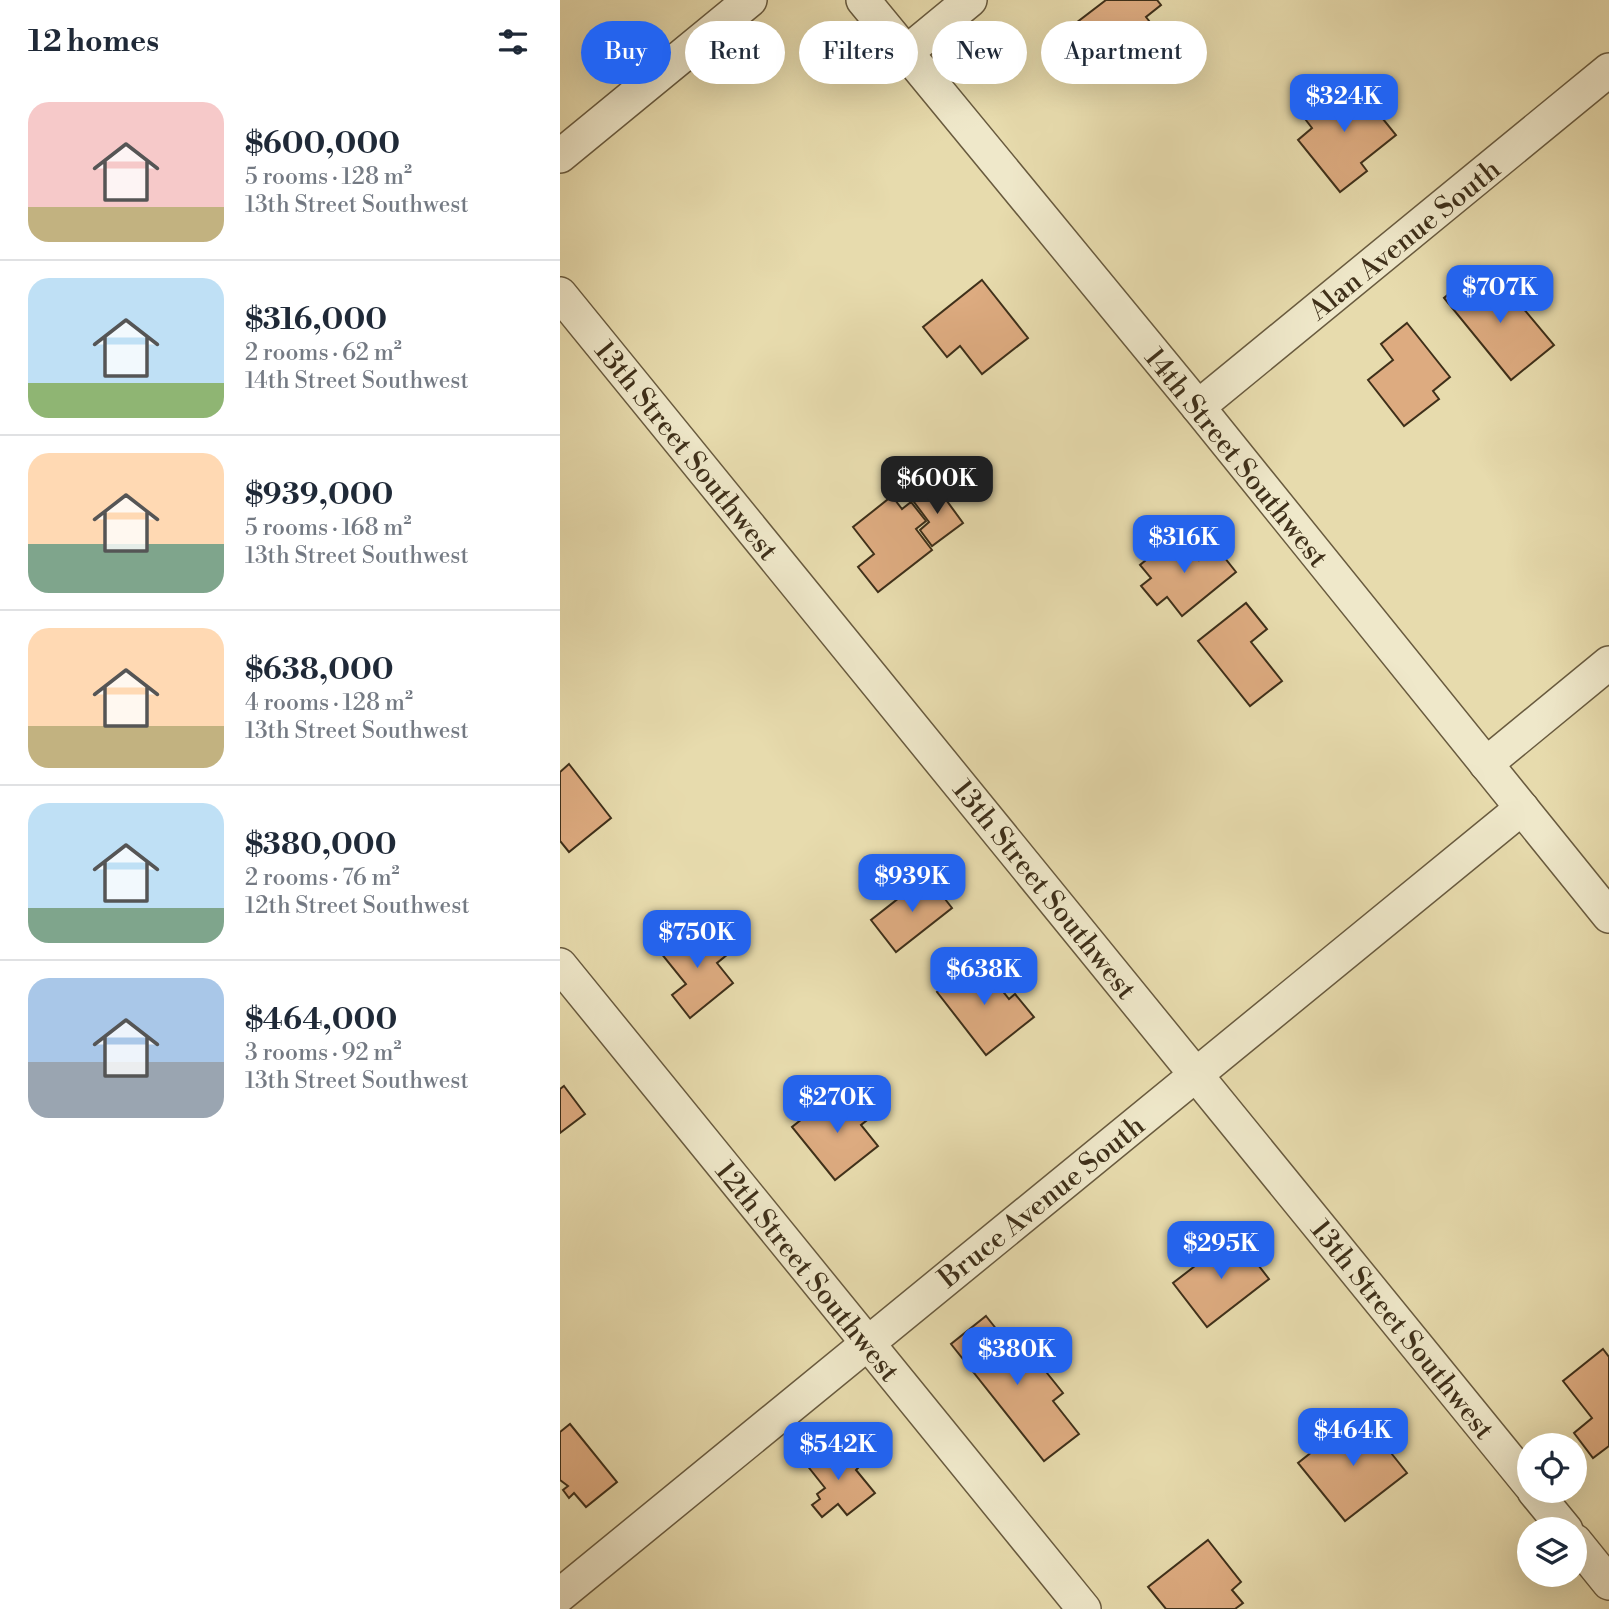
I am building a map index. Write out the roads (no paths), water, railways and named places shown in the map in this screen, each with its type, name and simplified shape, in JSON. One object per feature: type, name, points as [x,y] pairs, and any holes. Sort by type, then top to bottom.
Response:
[{"type":"street","points":[[560,156],[750,0]]},
{"type":"street","name":"14th Street Southwest","points":[[863,0],[880,21]]},
{"type":"street","points":[[918,42],[970,0]]},
{"type":"street","name":"14th Street Southwest","points":[[918,67],[1198,407],[1609,916]]},
{"type":"street","name":"Alan Avenue South","points":[[1198,407],[1609,70]]},
{"type":"street","name":"13th Street Southwest","points":[[560,294],[1517,1469]]},
{"type":"street","points":[[1486,764],[1609,663]]},
{"type":"street","name":"Bruce Avenue South","points":[[560,1595],[1522,808]]},
{"type":"street","name":"12th Street Southwest","points":[[560,965],[1084,1609]]},
{"type":"street","points":[[1544,1503],[1555,1517]]},
{"type":"street","points":[[1587,1556],[1609,1583]]}]
